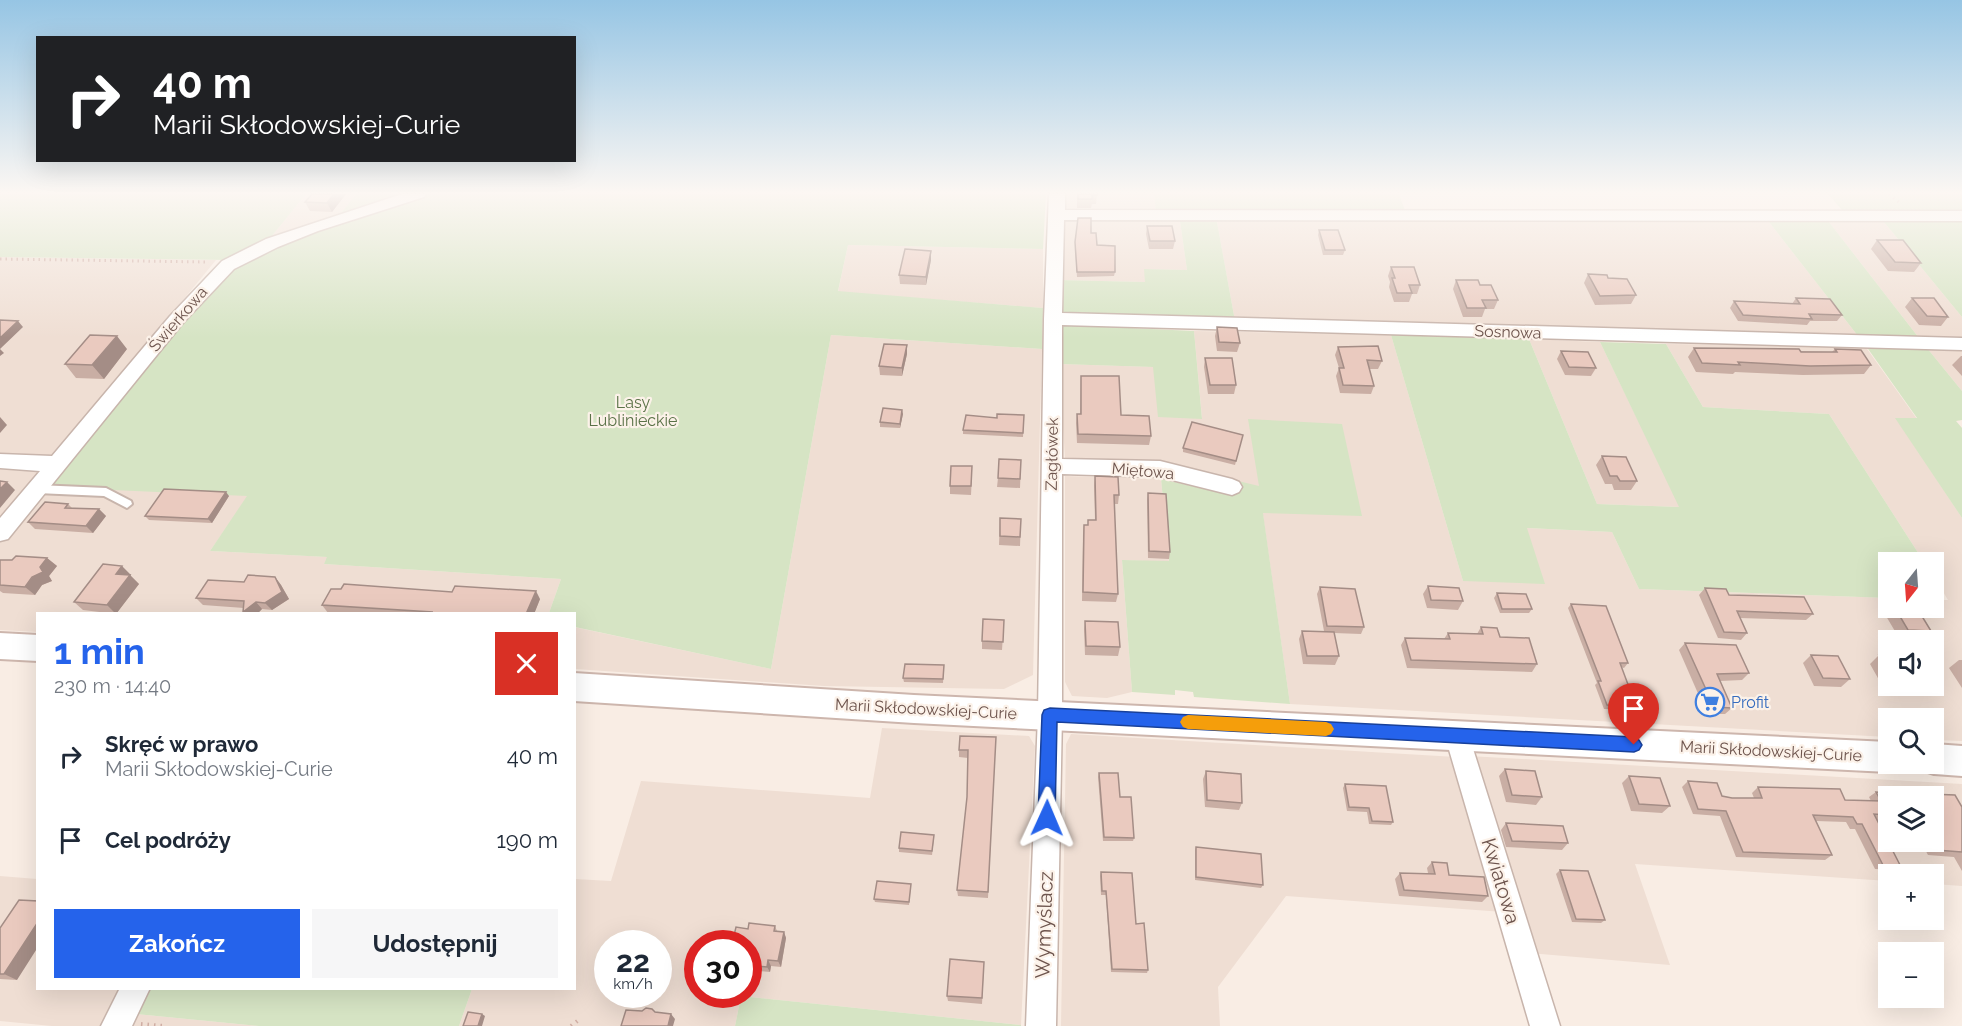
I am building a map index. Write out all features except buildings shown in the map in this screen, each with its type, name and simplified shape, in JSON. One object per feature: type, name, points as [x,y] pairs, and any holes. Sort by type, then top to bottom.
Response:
[{"type":"street","name":"Świerkowa","points":[[0,533],[176,320],[228,265],[275,242]]},
{"type":"street","name":"Zagłówek","points":[[1050,715],[1053,319],[1056,242]]},
{"type":"street","name":"Sosnowa","points":[[1053,319],[1962,344]]},
{"type":"street","points":[[0,461],[55,464]]},
{"type":"street","name":"Miętowa","points":[[1052,466],[1160,469],[1232,487]]},
{"type":"street","points":[[0,646],[36,648]]},
{"type":"street","name":"Marii Skłodowskiej-Curie","points":[[576,687],[775,701],[1878,757]]},
{"type":"street","name":"Wymyślacz","points":[[1041,1026],[1050,715]]},
{"type":"street","name":"Kwiatowa","points":[[1457,736],[1545,1026]]},
{"type":"street","points":[[1944,760],[1962,761]]},
{"type":"street","points":[[116,1026],[135,990]]},
{"type":"lane","points":[[37,489],[106,492],[127,504]]},
{"type":"path","points":[[0,259],[216,262],[228,265]]},
{"type":"path","points":[[571,1026],[580,1019]]},
{"type":"shaded area","points":[[1061,242],[1183,242],[1187,270],[1145,269],[1146,282],[1058,280]]},
{"type":"shaded area","points":[[1221,242],[1785,242],[1858,336],[1235,321]]},
{"type":"shaded area","points":[[1844,242],[1900,242],[1962,317],[1962,339],[1919,338]]},
{"type":"shaded area","points":[[848,245],[1043,249],[1043,308],[838,292]]},
{"type":"shaded area","points":[[0,257],[216,260],[53,458],[248,496],[210,551],[328,557],[324,564],[561,579],[549,612],[36,612],[36,632],[0,630]]},
{"type":"shaded area","points":[[1194,331],[1391,335],[1463,581],[1526,528],[1612,532],[1639,589],[1878,598],[1878,618],[1944,618],[1944,600],[1948,600],[1944,593],[1944,552],[1918,552],[1829,414],[1703,407],[1666,344],[1865,346],[1917,419],[1896,418],[1962,518],[1962,741],[1944,740],[1944,708],[1878,708],[1878,736],[1290,704],[1259,487],[1161,462],[1065,458],[1059,364],[1153,367],[1202,418]]},
{"type":"shaded area","points":[[831,335],[1042,349],[1033,675],[1004,689],[824,686],[576,669],[576,627],[771,669]]},
{"type":"shaded area","points":[[1529,339],[1600,342],[1680,507],[1597,504]]},
{"type":"shaded area","points":[[1927,348],[1962,349],[1962,391]]},
{"type":"shaded area","points":[[1065,476],[1161,479],[1169,562],[1122,560],[1132,692],[1107,698],[1072,696],[1065,682]]},
{"type":"shaded area","points":[[882,728],[1029,736],[1035,746],[1021,1025],[762,998],[762,930],[684,930],[684,1008],[739,1008],[735,1026],[459,1026],[472,990],[576,990],[576,879],[611,881],[641,781],[870,798]]},
{"type":"shaded area","points":[[1071,734],[1456,757],[1503,912],[1286,896],[1218,987],[1220,1026],[1061,1026],[1066,744]]},
{"type":"shaded area","points":[[1469,756],[1962,784],[1962,886],[1944,885],[1944,864],[1878,864],[1878,880],[1635,864],[1670,965],[1529,953]]},
{"type":"shaded area","points":[[0,876],[36,879],[36,990],[124,990],[106,1026],[52,1026],[0,1021]]},
{"type":"shaded area","points":[[136,1014],[259,1026],[130,1026]]},
{"type":"green space","points":[[0,242],[267,242],[231,260],[0,257]]},
{"type":"green space","name":"Lasy Lublinieckie","points":[[288,242],[1043,242],[1043,249],[848,245],[838,291],[1043,308],[1042,349],[831,335],[771,669],[576,627],[576,612],[549,612],[561,579],[324,564],[327,557],[210,551],[247,496],[45,487],[210,287],[240,263]]},
{"type":"green space","points":[[1183,242],[1221,242],[1235,321],[1066,317],[1058,312],[1058,280],[1145,282],[1144,269],[1187,270]]},
{"type":"green space","points":[[1785,242],[1844,242],[1919,338],[1858,336]]},
{"type":"green space","points":[[1900,242],[1962,242],[1962,317]]},
{"type":"green space","points":[[1065,325],[1194,331],[1202,419],[1158,417],[1153,367],[1059,364],[1058,331]]},
{"type":"green space","points":[[1391,335],[1529,339],[1597,504],[1679,507],[1600,342],[1666,344],[1703,407],[1829,414],[1918,552],[1878,552],[1878,598],[1639,589],[1612,532],[1527,528],[1545,584],[1463,581]]},
{"type":"green space","points":[[1866,346],[1927,348],[1962,391],[1962,420],[1956,421],[1962,428],[1962,518],[1895,418],[1917,418]]},
{"type":"green space","points":[[1248,419],[1342,424],[1362,516],[1263,513],[1290,704],[1194,697],[1193,692],[1175,690],[1175,695],[1132,692],[1122,560],[1169,561],[1161,479],[1226,494],[1236,493],[1234,480],[1259,486]]},
{"type":"green space","points":[[148,990],[472,990],[459,1026],[259,1026],[136,1014]]},
{"type":"green space","points":[[762,998],[1021,1025],[1021,1026],[735,1026],[739,1008],[762,1008]]},
{"type":"slow traffic","points":[[1188,722],[1326,729]]},
{"type":"place","name":"Profit","points":[[1710,702]]},
{"type":"route","points":[[1047,818],[1050,715],[1634,745]]}]
